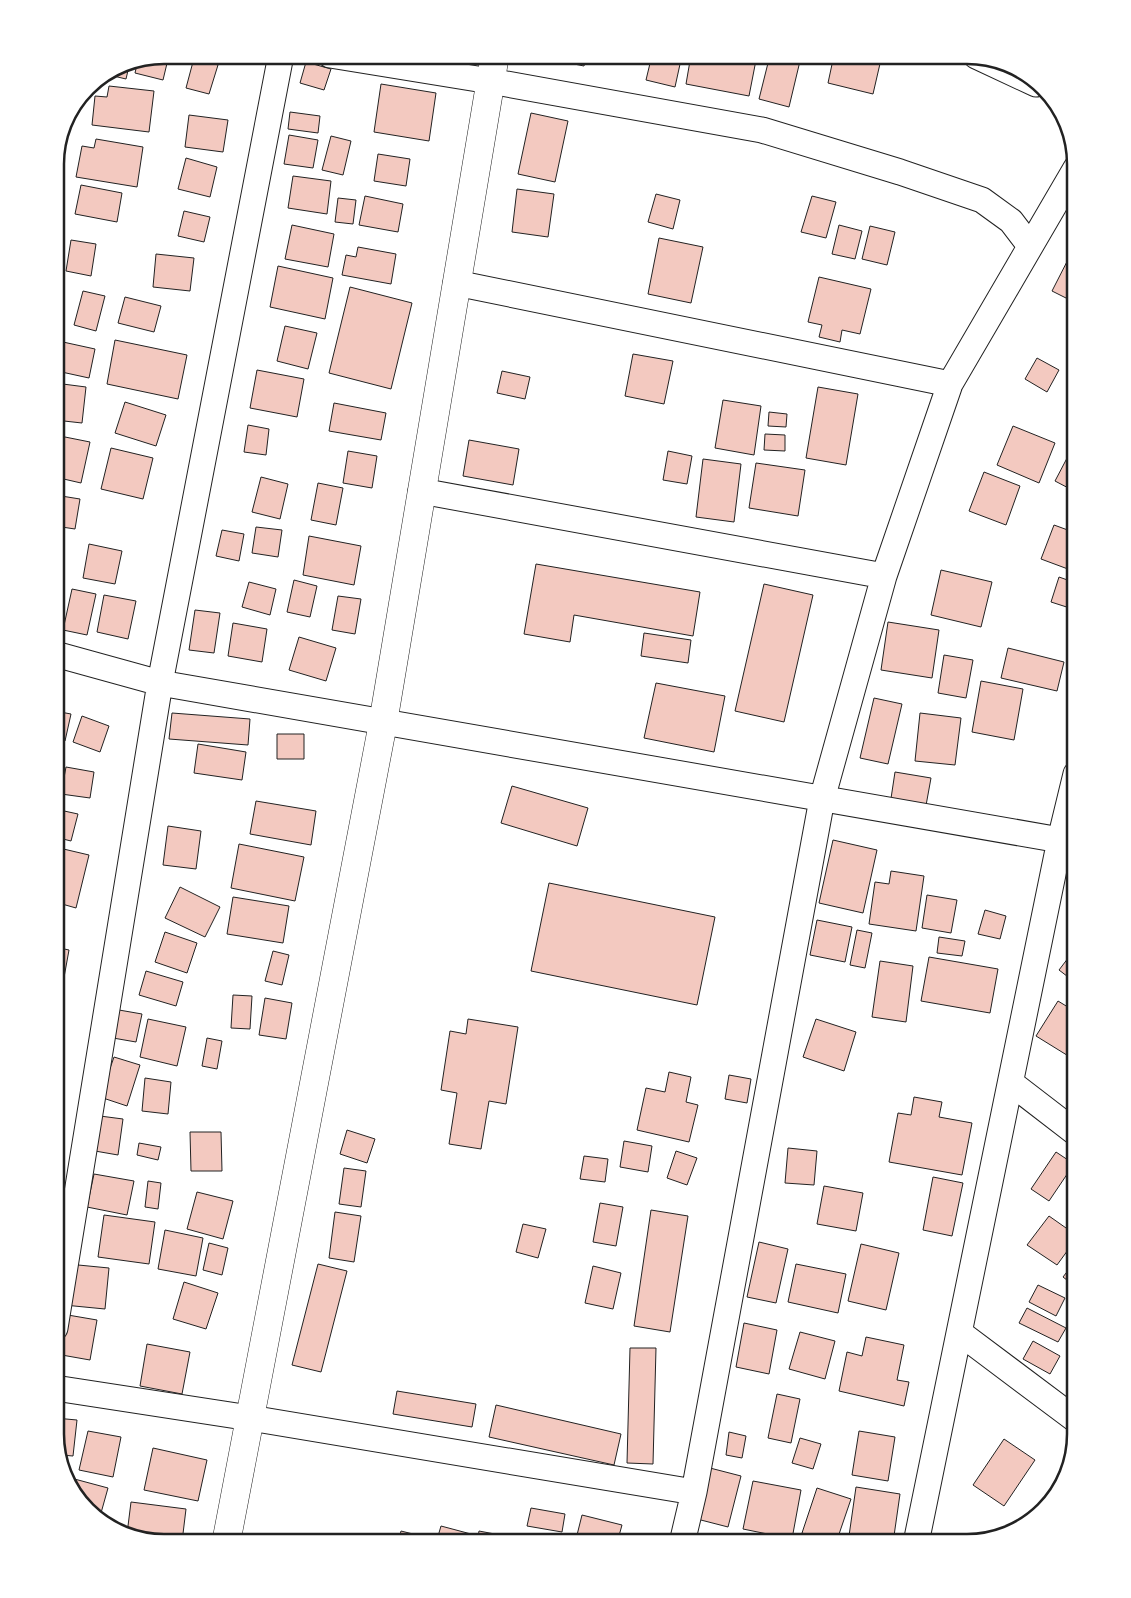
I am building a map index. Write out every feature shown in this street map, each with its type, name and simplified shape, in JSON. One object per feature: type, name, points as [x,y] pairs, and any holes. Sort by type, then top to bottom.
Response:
[{"type":"main road","points":[[228,1534],[383,723],[493,68]]},
{"type":"street","points":[[64,1273],[160,683],[279,64]]},
{"type":"street","points":[[443,64],[493,68],[762,130],[900,172],[982,200],[1011,221],[1030,246]]},
{"type":"street","points":[[684,1534],[694,1492],[822,799],[884,576],[950,384],[1067,183]]},
{"type":"street","points":[[456,283],[950,384]]},
{"type":"street","points":[[421,491],[884,576]]},
{"type":"street","points":[[64,656],[160,683],[1067,844]]},
{"type":"street","points":[[918,1534],[1011,1083],[1067,848]]},
{"type":"street","points":[[1011,1083],[1067,1126]]},
{"type":"street","points":[[960,1333],[1067,1413]]},
{"type":"street","points":[[64,1389],[250,1418],[694,1492]]},
{"type":"building","points":[[167,64],[163,80],[135,73],[138,67]]},
{"type":"building","points":[[192,64],[218,65],[209,94],[186,88]]},
{"type":"building","points":[[305,64],[331,69],[324,90],[300,83]]},
{"type":"building","points":[[650,64],[680,64],[675,87],[646,80]]},
{"type":"building","points":[[689,64],[755,64],[749,96],[686,84]]},
{"type":"building","points":[[768,64],[799,64],[789,107],[759,99]]},
{"type":"building","points":[[832,64],[880,64],[873,94],[828,83]]},
{"type":"building","points":[[128,70],[126,79],[116,77]]},
{"type":"building","points":[[381,84],[436,93],[429,141],[374,132]]},
{"type":"building","points":[[109,86],[154,91],[149,132],[92,125],[95,96],[107,97]]},
{"type":"building","points":[[290,112],[320,116],[318,133],[288,129]]},
{"type":"building","points":[[531,113],[568,121],[555,182],[518,174]]},
{"type":"building","points":[[189,115],[228,120],[223,152],[185,147]]},
{"type":"building","points":[[289,135],[318,140],[313,168],[284,164]]},
{"type":"building","points":[[331,136],[351,141],[343,175],[322,170]]},
{"type":"building","points":[[96,139],[143,147],[137,187],[76,177],[82,146],[94,148]]},
{"type":"building","points":[[378,154],[410,159],[406,186],[374,181]]},
{"type":"building","points":[[186,158],[217,167],[210,197],[178,189]]},
{"type":"building","points":[[293,176],[331,181],[327,214],[288,208]]},
{"type":"building","points":[[81,185],[122,193],[117,222],[75,214]]},
{"type":"building","points":[[517,189],[554,194],[548,237],[512,232]]},
{"type":"building","points":[[656,194],[680,200],[673,229],[648,222]]},
{"type":"building","points":[[365,196],[403,204],[398,232],[359,225]]},
{"type":"building","points":[[812,196],[836,202],[826,238],[801,232]]},
{"type":"building","points":[[338,198],[356,200],[353,224],[335,222]]},
{"type":"building","points":[[184,211],[210,217],[204,242],[178,236]]},
{"type":"building","points":[[292,225],[334,234],[328,267],[285,259]]},
{"type":"building","points":[[839,225],[862,231],[855,259],[832,254]]},
{"type":"building","points":[[870,226],[895,232],[887,265],[862,259]]},
{"type":"building","points":[[659,238],[703,247],[691,303],[648,294]]},
{"type":"building","points":[[71,240],[96,244],[91,276],[66,271]]},
{"type":"building","points":[[358,247],[396,254],[391,284],[342,275],[346,255],[356,257]]},
{"type":"building","points":[[156,254],[194,258],[190,291],[153,287]]},
{"type":"building","points":[[1067,262],[1067,298],[1052,291]]},
{"type":"building","points":[[278,266],[333,278],[325,319],[270,307]]},
{"type":"building","points":[[819,277],[871,289],[860,334],[842,330],[840,342],[819,337],[822,325],[808,322]]},
{"type":"building","points":[[350,287],[412,303],[391,389],[329,373]]},
{"type":"building","points":[[83,291],[105,296],[96,331],[74,325]]},
{"type":"building","points":[[125,297],[161,306],[154,332],[118,323]]},
{"type":"building","points":[[285,326],[317,333],[308,369],[277,361]]},
{"type":"building","points":[[115,340],[187,355],[178,399],[107,384]]},
{"type":"building","points":[[64,342],[95,349],[89,378],[64,373]]},
{"type":"building","points":[[633,354],[673,361],[664,404],[625,396]]},
{"type":"building","points":[[1037,358],[1059,370],[1047,392],[1025,379]]},
{"type":"building","points":[[257,370],[304,379],[297,417],[250,408]]},
{"type":"building","points":[[502,371],[530,377],[525,399],[497,393]]},
{"type":"building","points":[[64,384],[86,387],[82,423],[64,421]]},
{"type":"building","points":[[818,387],[858,394],[846,465],[806,458]]},
{"type":"building","points":[[723,400],[761,406],[754,455],[715,448]]},
{"type":"building","points":[[125,402],[166,415],[156,446],[115,433]]},
{"type":"building","points":[[334,403],[386,413],[381,440],[329,431]]},
{"type":"building","points":[[769,412],[787,414],[786,427],[768,426]]},
{"type":"building","points":[[248,425],[269,429],[266,455],[244,452]]},
{"type":"building","points":[[1013,426],[1055,443],[1039,483],[997,465]]},
{"type":"building","points":[[765,434],[785,435],[785,451],[764,450]]},
{"type":"building","points":[[64,437],[90,442],[81,483],[64,479]]},
{"type":"building","points":[[469,440],[519,449],[513,485],[463,476]]},
{"type":"building","points":[[111,448],[153,458],[143,499],[101,489]]},
{"type":"building","points":[[348,451],[377,456],[372,488],[343,483]]},
{"type":"building","points":[[668,451],[692,456],[687,484],[663,480]]},
{"type":"building","points":[[1067,458],[1067,487],[1055,481]]},
{"type":"building","points":[[703,459],[741,464],[734,522],[696,517]]},
{"type":"building","points":[[756,463],[805,470],[798,516],[749,508]]},
{"type":"building","points":[[984,472],[1020,486],[1006,525],[969,511]]},
{"type":"building","points":[[261,477],[288,484],[280,519],[252,512]]},
{"type":"building","points":[[318,483],[343,488],[336,525],[311,520]]},
{"type":"building","points":[[64,496],[80,499],[75,529],[64,527]]},
{"type":"building","points":[[1054,525],[1067,530],[1067,569],[1041,559]]},
{"type":"building","points":[[256,527],[282,530],[278,557],[252,553]]},
{"type":"building","points":[[222,530],[244,534],[239,561],[216,556]]},
{"type":"building","points":[[309,536],[361,546],[354,585],[303,575]]},
{"type":"building","points":[[89,544],[122,551],[115,584],[83,578]]},
{"type":"building","points":[[536,564],[700,592],[693,636],[574,615],[570,642],[524,634]]},
{"type":"building","points":[[941,570],[992,582],[981,627],[931,615]]},
{"type":"building","points":[[1059,577],[1067,580],[1067,607],[1051,602]]},
{"type":"building","points":[[294,580],[317,586],[310,617],[287,612]]},
{"type":"building","points":[[249,582],[276,589],[270,615],[242,607]]},
{"type":"building","points":[[764,584],[813,595],[784,722],[735,711]]},
{"type":"building","points":[[72,589],[96,594],[87,635],[64,630]]},
{"type":"building","points":[[104,595],[136,601],[128,639],[97,632]]},
{"type":"building","points":[[338,596],[361,599],[355,634],[332,630]]},
{"type":"building","points":[[195,610],[220,613],[214,653],[189,650]]},
{"type":"building","points":[[888,622],[939,630],[932,678],[881,670]]},
{"type":"building","points":[[233,623],[267,629],[262,662],[228,656]]},
{"type":"building","points":[[644,633],[691,640],[688,663],[641,656]]},
{"type":"building","points":[[299,637],[336,648],[326,681],[289,670]]},
{"type":"building","points":[[1008,648],[1064,662],[1057,691],[1001,678]]},
{"type":"building","points":[[944,655],[973,660],[966,698],[938,693]]},
{"type":"building","points":[[981,681],[1023,689],[1014,740],[972,732]]},
{"type":"building","points":[[656,683],[725,696],[714,752],[644,738]]},
{"type":"building","points":[[874,698],[902,704],[888,764],[860,758]]},
{"type":"building","points":[[64,713],[71,714],[64,741]]},
{"type":"building","points":[[172,713],[250,719],[248,745],[169,739]]},
{"type":"building","points":[[920,713],[961,718],[955,765],[915,761]]},
{"type":"building","points":[[82,716],[109,726],[100,752],[73,742]]},
{"type":"building","points":[[277,734],[304,734],[304,759],[277,759]]},
{"type":"building","points":[[198,744],[246,752],[242,780],[194,773]]},
{"type":"building","points":[[66,767],[94,772],[90,798],[64,794]]},
{"type":"building","points":[[895,772],[931,778],[925,811],[890,805]]},
{"type":"building","points":[[512,786],[588,808],[577,846],[501,823]]},
{"type":"building","points":[[256,801],[316,811],[311,845],[250,834]]},
{"type":"building","points":[[64,811],[78,814],[71,841],[64,839]]},
{"type":"building","points":[[168,826],[201,831],[196,869],[163,865]]},
{"type":"building","points":[[833,840],[877,850],[863,913],[819,903]]},
{"type":"building","points":[[239,844],[304,857],[295,901],[231,888]]},
{"type":"building","points":[[64,849],[89,855],[76,908],[64,905]]},
{"type":"building","points":[[891,871],[924,876],[916,931],[869,924],[875,882],[889,884]]},
{"type":"building","points":[[549,883],[715,917],[697,1005],[531,971]]},
{"type":"building","points":[[180,887],[220,907],[205,937],[165,918]]},
{"type":"building","points":[[927,895],[957,900],[951,933],[922,928]]},
{"type":"building","points":[[233,897],[289,906],[283,943],[227,934]]},
{"type":"building","points":[[985,910],[1006,916],[1000,939],[978,934]]},
{"type":"building","points":[[817,920],[852,927],[845,962],[810,955]]},
{"type":"building","points":[[857,930],[872,933],[865,968],[850,965]]},
{"type":"building","points":[[165,932],[197,943],[187,973],[155,962]]},
{"type":"building","points":[[939,937],[965,941],[962,956],[937,953]]},
{"type":"building","points":[[64,949],[69,950],[64,978]]},
{"type":"building","points":[[273,951],[289,955],[282,985],[265,981]]},
{"type":"building","points":[[929,957],[998,969],[990,1013],[921,1001]]},
{"type":"building","points":[[1067,960],[1067,976],[1059,970]]},
{"type":"building","points":[[880,961],[913,966],[906,1022],[872,1017]]},
{"type":"building","points":[[146,971],[183,982],[176,1006],[139,995]]},
{"type":"building","points":[[233,995],[252,996],[250,1029],[231,1028]]},
{"type":"building","points":[[265,998],[292,1003],[286,1039],[259,1035]]},
{"type":"building","points":[[1058,1001],[1067,1006],[1067,1055],[1036,1036]]},
{"type":"building","points":[[119,1010],[142,1014],[136,1042],[113,1038]]},
{"type":"building","points":[[148,1019],[186,1027],[177,1066],[140,1057]]},
{"type":"building","points":[[468,1019],[518,1027],[506,1104],[489,1101],[481,1149],[449,1144],[457,1093],[441,1090],[450,1031],[466,1034]]},
{"type":"building","points":[[816,1019],[856,1032],[844,1071],[803,1057]]},
{"type":"building","points":[[207,1038],[222,1041],[217,1069],[202,1066]]},
{"type":"building","points":[[114,1057],[140,1065],[127,1106],[100,1097]]},
{"type":"building","points":[[669,1072],[691,1077],[686,1102],[698,1105],[689,1142],[637,1130],[646,1088],[665,1092]]},
{"type":"building","points":[[729,1075],[751,1079],[747,1103],[725,1099]]},
{"type":"building","points":[[145,1078],[171,1082],[168,1114],[142,1111]]},
{"type":"building","points":[[914,1097],[942,1102],[939,1117],[972,1123],[962,1175],[889,1162],[898,1113],[911,1115]]},
{"type":"building","points":[[100,1116],[123,1119],[118,1155],[95,1151]]},
{"type":"building","points":[[347,1130],[375,1139],[367,1163],[340,1154]]},
{"type":"building","points":[[190,1132],[221,1132],[222,1171],[191,1171]]},
{"type":"building","points":[[624,1141],[652,1146],[648,1172],[620,1167]]},
{"type":"building","points":[[139,1143],[161,1147],[158,1160],[137,1155]]},
{"type":"building","points":[[788,1148],[817,1151],[814,1185],[785,1183]]},
{"type":"building","points":[[676,1151],[697,1158],[687,1185],[667,1178]]},
{"type":"building","points":[[1056,1152],[1067,1159],[1067,1174],[1049,1201],[1031,1189]]},
{"type":"building","points":[[584,1156],[608,1159],[605,1182],[580,1179]]},
{"type":"building","points":[[344,1168],[366,1171],[361,1207],[339,1204]]},
{"type":"building","points":[[94,1174],[134,1181],[127,1215],[87,1207]]},
{"type":"building","points":[[933,1177],[963,1183],[952,1236],[923,1230]]},
{"type":"building","points":[[148,1181],[161,1183],[158,1209],[145,1207]]},
{"type":"building","points":[[824,1186],[863,1193],[856,1231],[817,1224]]},
{"type":"building","points":[[197,1192],[233,1201],[223,1239],[187,1229]]},
{"type":"building","points":[[600,1203],[623,1207],[616,1246],[593,1242]]},
{"type":"building","points":[[651,1210],[688,1216],[670,1332],[634,1326]]},
{"type":"building","points":[[335,1212],[361,1216],[354,1262],[329,1258]]},
{"type":"building","points":[[104,1215],[155,1222],[149,1264],[98,1257]]},
{"type":"building","points":[[1049,1216],[1067,1229],[1067,1251],[1057,1265],[1027,1245]]},
{"type":"building","points":[[523,1224],[546,1229],[538,1258],[516,1252]]},
{"type":"building","points":[[165,1230],[203,1238],[196,1276],[158,1269]]},
{"type":"building","points":[[759,1242],[788,1249],[776,1303],[747,1297]]},
{"type":"building","points":[[209,1243],[228,1248],[222,1275],[203,1270]]},
{"type":"building","points":[[861,1244],[899,1253],[886,1310],[848,1301]]},
{"type":"building","points":[[68,1264],[109,1268],[105,1309],[64,1305]]},
{"type":"building","points":[[318,1264],[347,1271],[321,1372],[292,1365]]},
{"type":"building","points":[[796,1264],[846,1274],[838,1313],[788,1302]]},
{"type":"building","points":[[593,1266],[621,1273],[613,1309],[585,1303]]},
{"type":"building","points":[[1067,1272],[1067,1280],[1063,1277]]},
{"type":"building","points":[[184,1282],[218,1293],[206,1329],[173,1319]]},
{"type":"building","points":[[1038,1285],[1065,1298],[1056,1316],[1029,1302]]},
{"type":"building","points":[[1027,1308],[1066,1328],[1058,1342],[1019,1323]]},
{"type":"building","points":[[64,1314],[97,1320],[90,1360],[64,1355]]},
{"type":"building","points":[[744,1323],[777,1330],[769,1374],[736,1367]]},
{"type":"building","points":[[800,1332],[835,1341],[825,1379],[789,1369]]},
{"type":"building","points":[[866,1337],[904,1345],[897,1380],[909,1382],[904,1406],[839,1391],[847,1352],[862,1356]]},
{"type":"building","points":[[1033,1341],[1060,1356],[1050,1374],[1023,1359]]},
{"type":"building","points":[[147,1344],[190,1352],[182,1394],[140,1386]]},
{"type":"building","points":[[630,1348],[656,1348],[653,1464],[627,1463]]},
{"type":"building","points":[[397,1391],[476,1404],[472,1427],[393,1414]]},
{"type":"building","points":[[777,1394],[800,1399],[791,1443],[768,1438]]},
{"type":"building","points":[[496,1405],[621,1434],[614,1465],[489,1437]]},
{"type":"building","points":[[64,1419],[77,1420],[73,1456],[66,1455]]},
{"type":"building","points":[[88,1431],[121,1437],[113,1477],[79,1470]]},
{"type":"building","points":[[859,1431],[895,1437],[888,1481],[852,1475]]},
{"type":"building","points":[[729,1432],[746,1436],[742,1458],[726,1455]]},
{"type":"building","points":[[800,1438],[821,1444],[813,1469],[792,1463]]},
{"type":"building","points":[[1004,1439],[1035,1460],[1004,1506],[973,1485]]},
{"type":"building","points":[[153,1448],[207,1460],[198,1501],[144,1490]]},
{"type":"building","points":[[710,1468],[741,1476],[728,1527],[697,1519]]},
{"type":"building","points":[[75,1479],[108,1488],[101,1512],[84,1495]]},
{"type":"building","points":[[753,1481],[801,1490],[793,1534],[768,1534],[743,1529]]},
{"type":"building","points":[[856,1487],[900,1494],[894,1534],[849,1534]]},
{"type":"building","points":[[817,1488],[851,1499],[839,1534],[802,1533]]},
{"type":"building","points":[[131,1502],[186,1509],[183,1534],[158,1534],[128,1527]]},
{"type":"building","points":[[531,1508],[565,1514],[562,1532],[527,1526]]},
{"type":"building","points":[[582,1515],[622,1525],[620,1534],[577,1534]]},
{"type":"building","points":[[441,1526],[471,1534],[439,1534]]},
{"type":"building","points":[[401,1531],[413,1534],[400,1534]]},
{"type":"building","points":[[479,1531],[495,1534],[478,1534]]}]
